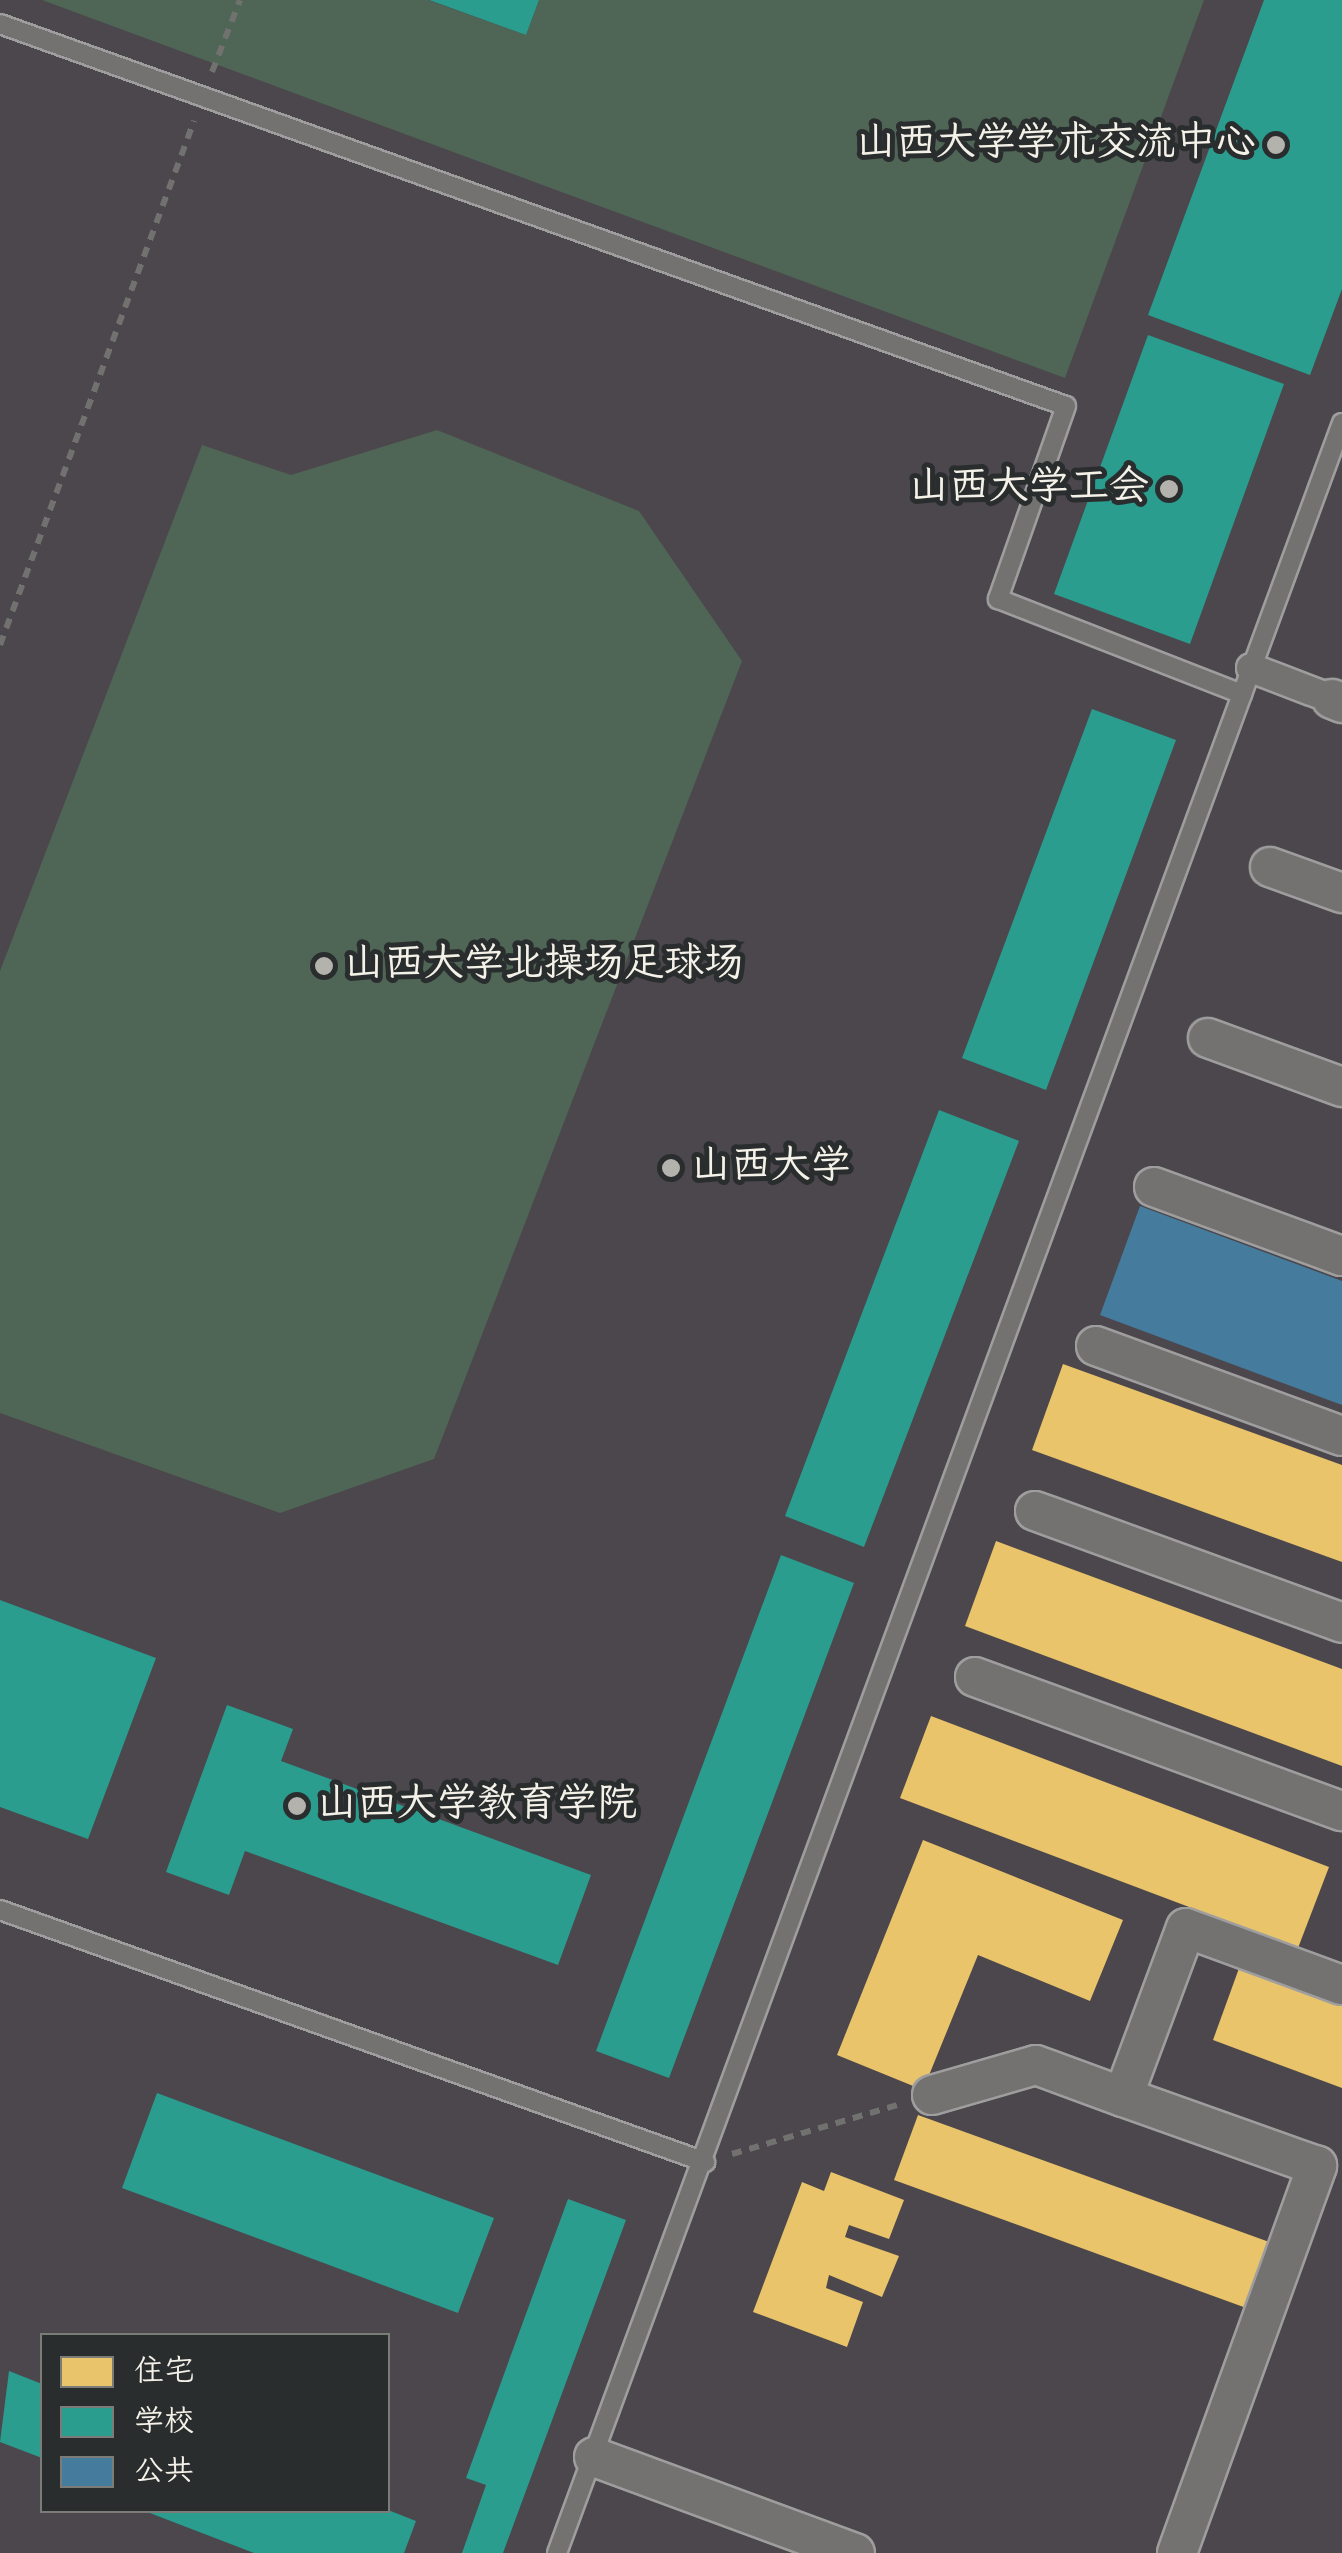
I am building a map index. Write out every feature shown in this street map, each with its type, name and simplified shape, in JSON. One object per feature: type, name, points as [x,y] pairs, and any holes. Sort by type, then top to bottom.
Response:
[{"type":"street","points":[[1247,681],[1337,701]]},
{"type":"street","points":[[1270,867],[1342,894]]},
{"type":"street","points":[[1208,1038],[1342,1087]]},
{"type":"street","points":[[1154,1187],[1342,1256]]},
{"type":"street","points":[[1096,1346],[1342,1436]]},
{"type":"street","points":[[1036,1510],[1342,1622]]},
{"type":"street","points":[[975,1677],[1342,1812]]},
{"type":"street","points":[[1123,2096],[1186,1928],[1342,1985]]},
{"type":"street","points":[[932,2095],[1036,2065],[1317,2166],[1177,2553]]},
{"type":"street","points":[[594,2457],[854,2553]]},
{"type":"lane","points":[[0,24],[1066,406],[998,599],[1247,681]]},
{"type":"lane","points":[[557,2553],[705,2162],[1342,423]]},
{"type":"lane","points":[[0,1910],[705,2162]]},
{"type":"path","points":[[0,645],[240,0]]},
{"type":"path","points":[[705,2162],[932,2095]]},
{"type":"shaded area","name":"山西大学","points":[[0,0],[1342,0],[1342,2553],[0,2553]]},
{"type":"green space","points":[[42,0],[428,0],[526,35],[539,0],[1204,0],[1065,378]]},
{"type":"green space","points":[[437,430],[639,511],[742,661],[434,1459],[280,1513],[0,1413],[0,971],[202,445],[291,475]]},
{"type":"building: 住宅","points":[[1063,1364],[1342,1465],[1342,1562],[1032,1450]]},
{"type":"building: 住宅","points":[[996,1541],[1342,1669],[1342,1766],[965,1626]]},
{"type":"building: 住宅","points":[[931,1716],[1329,1867],[1298,1948],[900,1798]]},
{"type":"building: 住宅","points":[[923,1840],[1123,1920],[1090,2001],[978,1955],[923,2090],[837,2055]]},
{"type":"building: 住宅","points":[[1242,1960],[1342,1997],[1342,2088],[1213,2040]]},
{"type":"building: 住宅","points":[[918,2115],[1272,2243],[1249,2309],[894,2180]]},
{"type":"building: 住宅","points":[[831,2172],[904,2200],[889,2239],[849,2225],[845,2237],[899,2256],[882,2297],[829,2275],[826,2288],[863,2302],[847,2347],[753,2312],[802,2182],[824,2191]]},
{"type":"building: 学校","points":[[429,0],[539,0],[526,35]]},
{"type":"building: 学校","name":"山西大学学术交流中心","points":[[1264,0],[1342,0],[1342,289],[1310,375],[1148,315]]},
{"type":"building: 学校","name":"山西大学工会","points":[[1148,335],[1284,384],[1190,644],[1054,594]]},
{"type":"building: 学校","points":[[1092,709],[1176,740],[1046,1090],[962,1058]]},
{"type":"building: 学校","points":[[939,1110],[1019,1141],[864,1547],[785,1516]]},
{"type":"building: 学校","points":[[781,1555],[854,1583],[669,2078],[596,2051]]},
{"type":"building: 学校","points":[[0,1600],[156,1658],[88,1839],[0,1807]]},
{"type":"building: 学校","name":"山西大学教育学院","points":[[227,1705],[293,1729],[281,1761],[591,1875],[558,1965],[245,1851],[229,1895],[166,1872]]},
{"type":"building: 学校","points":[[157,2093],[494,2218],[458,2313],[122,2188]]},
{"type":"building: 学校","points":[[568,2199],[626,2220],[503,2553],[462,2553],[486,2485],[466,2478]]},
{"type":"building: 学校","points":[[9,2371],[40,2383],[40,2457],[0,2442]]},
{"type":"building: 学校","points":[[390,2511],[416,2521],[404,2553],[254,2553],[150,2513]]},
{"type":"building: 公共","points":[[1140,1206],[1342,1281],[1342,1405],[1100,1315]]},
{"type":"place","name":"山西大学学术交流中心","points":[[1276,145]]},
{"type":"place","name":"山西大学工会","points":[[1169,489]]},
{"type":"place","name":"山西大学北操场足球场","points":[[324,966]]},
{"type":"place","name":"山西大学","points":[[671,1168]]},
{"type":"place","name":"山西大学教育学院","points":[[297,1806]]}]
